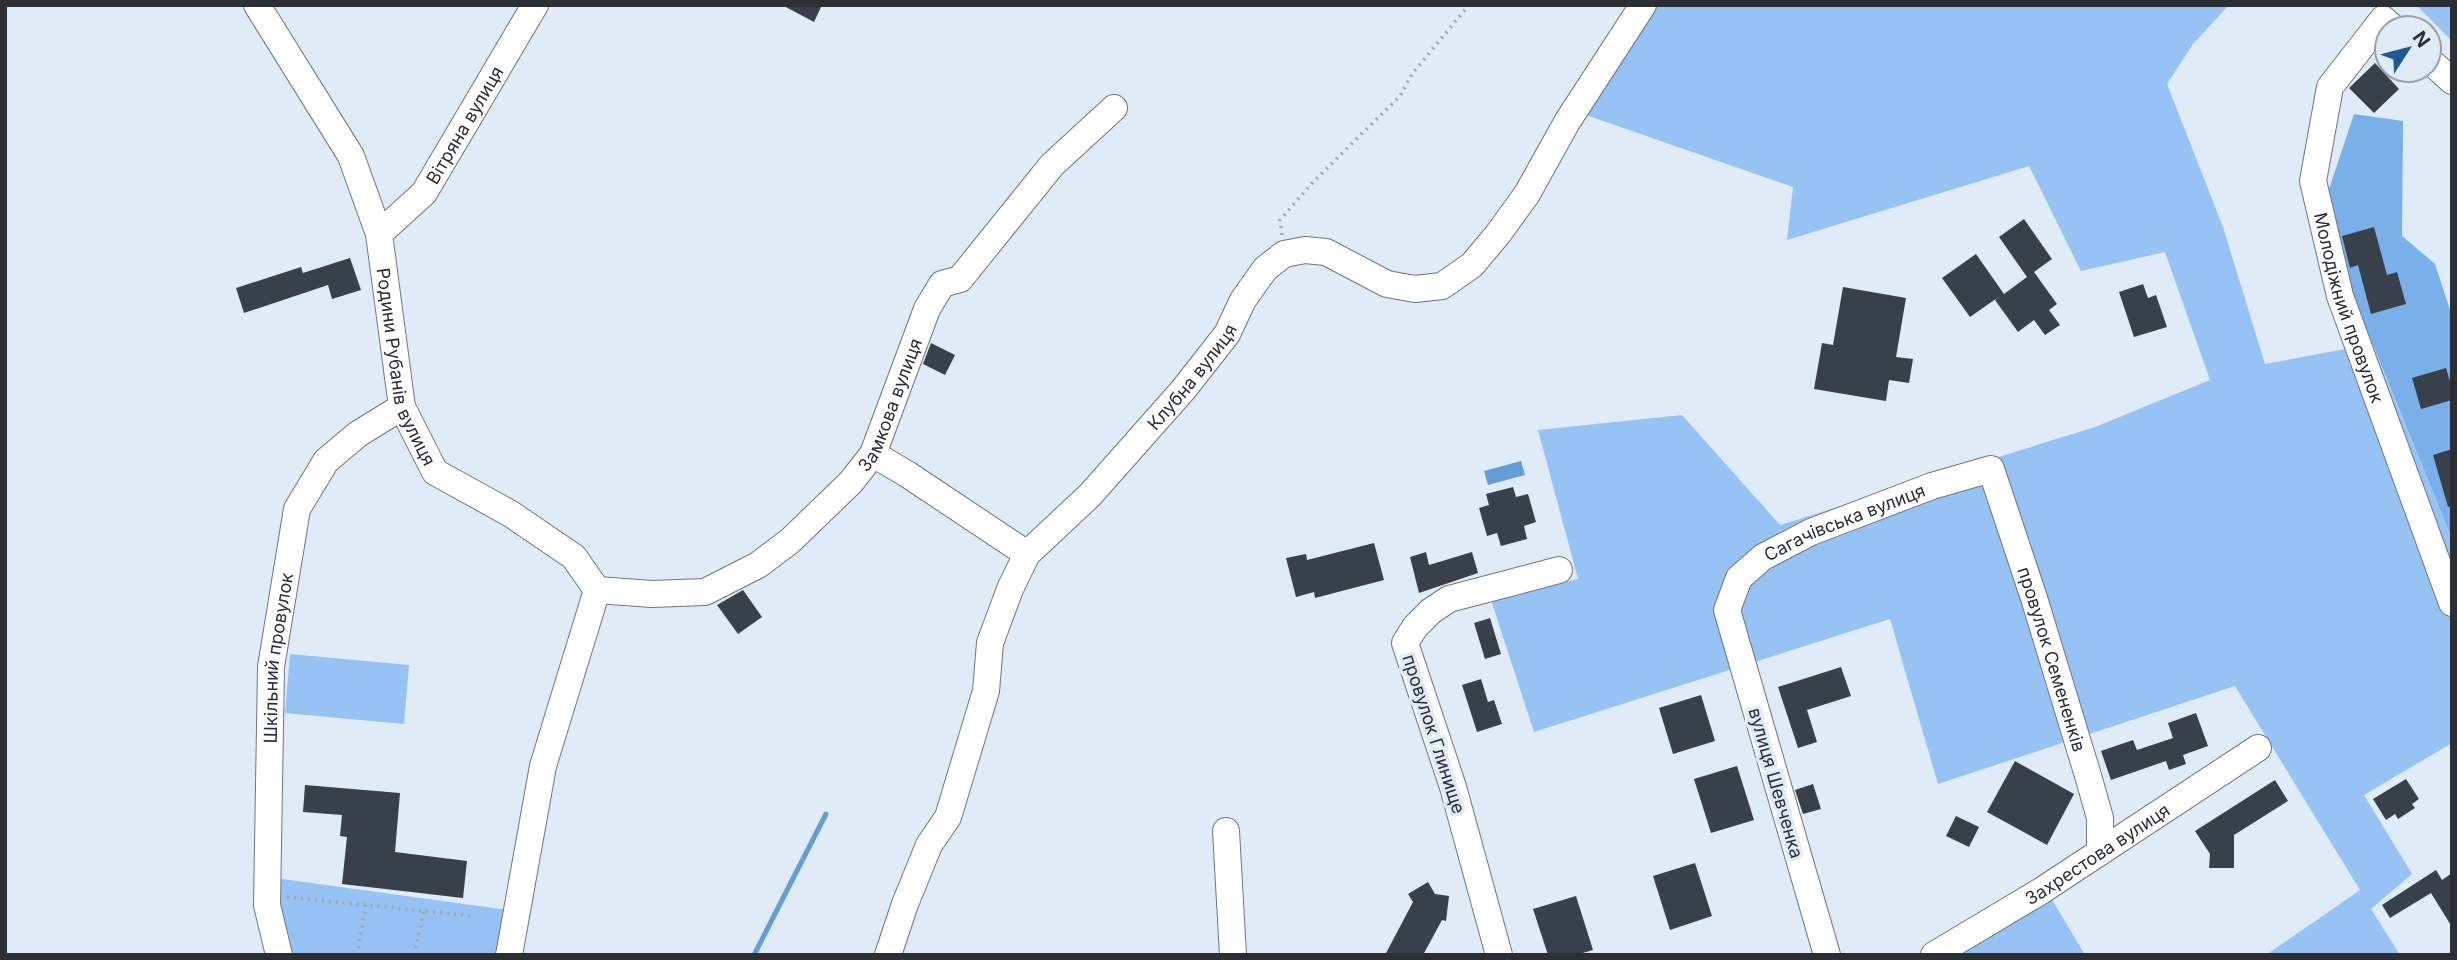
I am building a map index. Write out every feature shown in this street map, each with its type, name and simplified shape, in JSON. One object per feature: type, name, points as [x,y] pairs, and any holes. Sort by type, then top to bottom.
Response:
[{"type":"street","name":"Родини Рубанів вулиця","points":[[257,5],[351,156],[379,234],[402,407],[435,472],[511,514],[574,557],[597,590]]},
{"type":"street","name":"Вітряна вулиця","points":[[379,234],[424,193],[535,5]]},
{"type":"street","points":[[1284,254],[1305,250],[1326,252],[1387,284],[1415,289],[1442,286],[1472,265],[1527,194],[1567,122],[1643,5]]},
{"type":"street","name":"Молодіжний провулок","points":[[2373,40],[2330,87],[2313,181],[2340,296],[2452,603]]},
{"type":"street","name":"Замкова вулиця","points":[[597,590],[652,594],[705,592],[758,565],[790,541],[851,482],[873,454],[927,309],[942,284],[960,279],[1052,165],[1114,108]]},
{"type":"street","name":"Клубна вулиця","points":[[888,955],[929,845],[948,817],[986,691],[990,643],[1010,589],[1027,554],[1090,495],[1166,409],[1227,334],[1244,300],[1265,269],[1284,254]]},
{"type":"street","name":"Шкільний провулок","points":[[279,955],[267,905],[271,667],[297,509],[326,461],[358,434],[402,407]]},
{"type":"street","points":[[873,454],[1027,554]]},
{"type":"street","name":"Сагачівська вулиця","points":[[1727,610],[1739,578],[1763,557],[1811,532],[1932,486],[1991,469]]},
{"type":"street","name":"провулок Семененків","points":[[1991,469],[2035,598],[2100,818],[2099,852]]},
{"type":"street","name":"провулок Глинище","points":[[1499,955],[1453,787],[1405,643],[1415,627],[1431,611],[1449,599],[1559,570]]},
{"type":"street","points":[[509,955],[543,766],[597,590]]},
{"type":"street","name":"вулиця Шевченка","points":[[1727,610],[1826,955]]},
{"type":"street","name":"Захрестова вулиця","points":[[1934,955],[2042,891],[2258,748]]},
{"type":"street","points":[[1226,831],[1233,955]]},
{"type":"path","points":[[1284,254],[1280,220],[1313,182],[1401,96],[1412,74],[1469,5]]},
{"type":"path","points":[[267,895],[471,916]]},
{"type":"path","points":[[357,955],[366,905]]},
{"type":"path","points":[[414,955],[424,911]]},
{"type":"shaded area","points":[[1647,5],[2229,5],[2193,44],[2167,84],[2223,227],[2265,364],[2372,344],[2452,539],[2452,743],[2364,795],[2412,874],[2371,909],[2400,955],[2266,955],[2360,890],[2235,686],[1938,784],[1890,619],[1534,732],[1491,600],[1578,579],[1538,430],[1682,415],[1780,525],[2095,427],[2210,380],[2165,252],[2081,271],[2029,166],[1787,240],[1793,187],[1586,115]]},
{"type":"shaded area","points":[[2416,5],[2452,5],[2452,41],[2443,32],[2443,14],[2425,14]]},
{"type":"shaded area","points":[[2354,114],[2403,121],[2402,236],[2435,264],[2452,316],[2452,539],[2331,242],[2324,204]]},
{"type":"shaded area","points":[[1521,461],[1525,475],[1488,485],[1484,471]]},
{"type":"shaded area","points":[[290,654],[409,665],[404,724],[285,713]]},
{"type":"shaded area","points":[[275,878],[508,910],[500,955],[286,955]]},
{"type":"shaded area","points":[[2048,893],[2085,955],[1952,955]]},
{"type":"building","points":[[782,5],[822,5],[814,22]]},
{"type":"building","points":[[2373,65],[2373,84],[2394,84],[2399,89],[2374,113],[2349,88]]},
{"type":"building","points":[[2024,219],[2052,259],[2034,272],[2057,304],[2049,310],[2060,325],[2045,335],[2034,320],[2018,332],[1995,300],[2000,296],[1970,317],[1942,278],[1976,254],[2004,294],[2027,277],[1999,237]]},
{"type":"building","points":[[2374,227],[2387,275],[2397,272],[2406,304],[2371,314],[2358,265],[2350,268],[2342,236]]},
{"type":"building","points":[[350,258],[361,290],[332,299],[328,285],[244,313],[236,288],[301,267],[303,273]]},
{"type":"building","points":[[2143,284],[2148,298],[2156,295],[2167,327],[2134,337],[2119,292]]},
{"type":"building","points":[[1843,287],[1906,298],[1896,357],[1913,359],[1909,383],[1889,380],[1886,401],[1814,389],[1822,343],[1833,345]]},
{"type":"building","points":[[931,343],[955,355],[945,375],[923,364]]},
{"type":"building","points":[[2446,368],[2452,388],[2452,400],[2421,409],[2412,378]]},
{"type":"building","points":[[2452,449],[2452,506],[2448,507],[2433,455]]},
{"type":"building","points":[[1513,487],[1516,497],[1528,494],[1536,522],[1524,526],[1527,539],[1501,546],[1497,533],[1487,536],[1479,508],[1489,505],[1486,494]]},
{"type":"building","points":[[1374,543],[1384,580],[1315,598],[1314,592],[1296,597],[1286,558],[1306,554],[1307,560]]},
{"type":"building","points":[[1426,552],[1429,565],[1472,552],[1478,573],[1419,593],[1410,557]]},
{"type":"building","points":[[743,590],[762,617],[738,634],[717,605]]},
{"type":"building","points":[[1490,618],[1501,654],[1485,659],[1474,623]]},
{"type":"building","points":[[1841,667],[1851,696],[1807,710],[1817,742],[1798,748],[1778,687]]},
{"type":"building","points":[[1481,679],[1488,702],[1494,700],[1502,724],[1477,732],[1462,685]]},
{"type":"building","points":[[1701,695],[1715,741],[1673,754],[1659,708]]},
{"type":"building","points":[[2196,713],[2208,746],[2183,755],[2186,764],[2169,770],[2166,761],[2111,780],[2101,751],[2133,740],[2137,750],[2173,738],[2168,723]]},
{"type":"building","points":[[2015,761],[2074,794],[2047,845],[1987,812]]},
{"type":"building","points":[[1737,766],[1754,820],[1711,833],[1694,779]]},
{"type":"building","points":[[2406,779],[2419,799],[2412,804],[2415,808],[2398,819],[2395,814],[2386,820],[2373,799]]},
{"type":"building","points":[[2275,780],[2288,801],[2234,835],[2234,868],[2209,868],[2210,854],[2195,831]]},
{"type":"building","points":[[1813,784],[1821,809],[1803,814],[1795,790]]},
{"type":"building","points":[[305,785],[400,793],[395,852],[467,861],[463,898],[342,884],[347,837],[340,836],[342,815],[303,812]]},
{"type":"building","points":[[1956,816],[1979,827],[1969,847],[1946,836]]},
{"type":"building","points":[[1695,863],[1712,916],[1670,930],[1653,876]]},
{"type":"building","points":[[2436,870],[2442,880],[2452,873],[2452,927],[2431,893],[2390,918],[2382,905]]},
{"type":"building","points":[[1428,882],[1435,894],[1449,896],[1446,921],[1442,920],[1423,955],[1385,955],[1413,902],[1408,894]]},
{"type":"building","points":[[1576,896],[1593,950],[1576,955],[1548,955],[1533,909]]},
{"type":"waterway","points":[[754,955],[826,814]]}]
